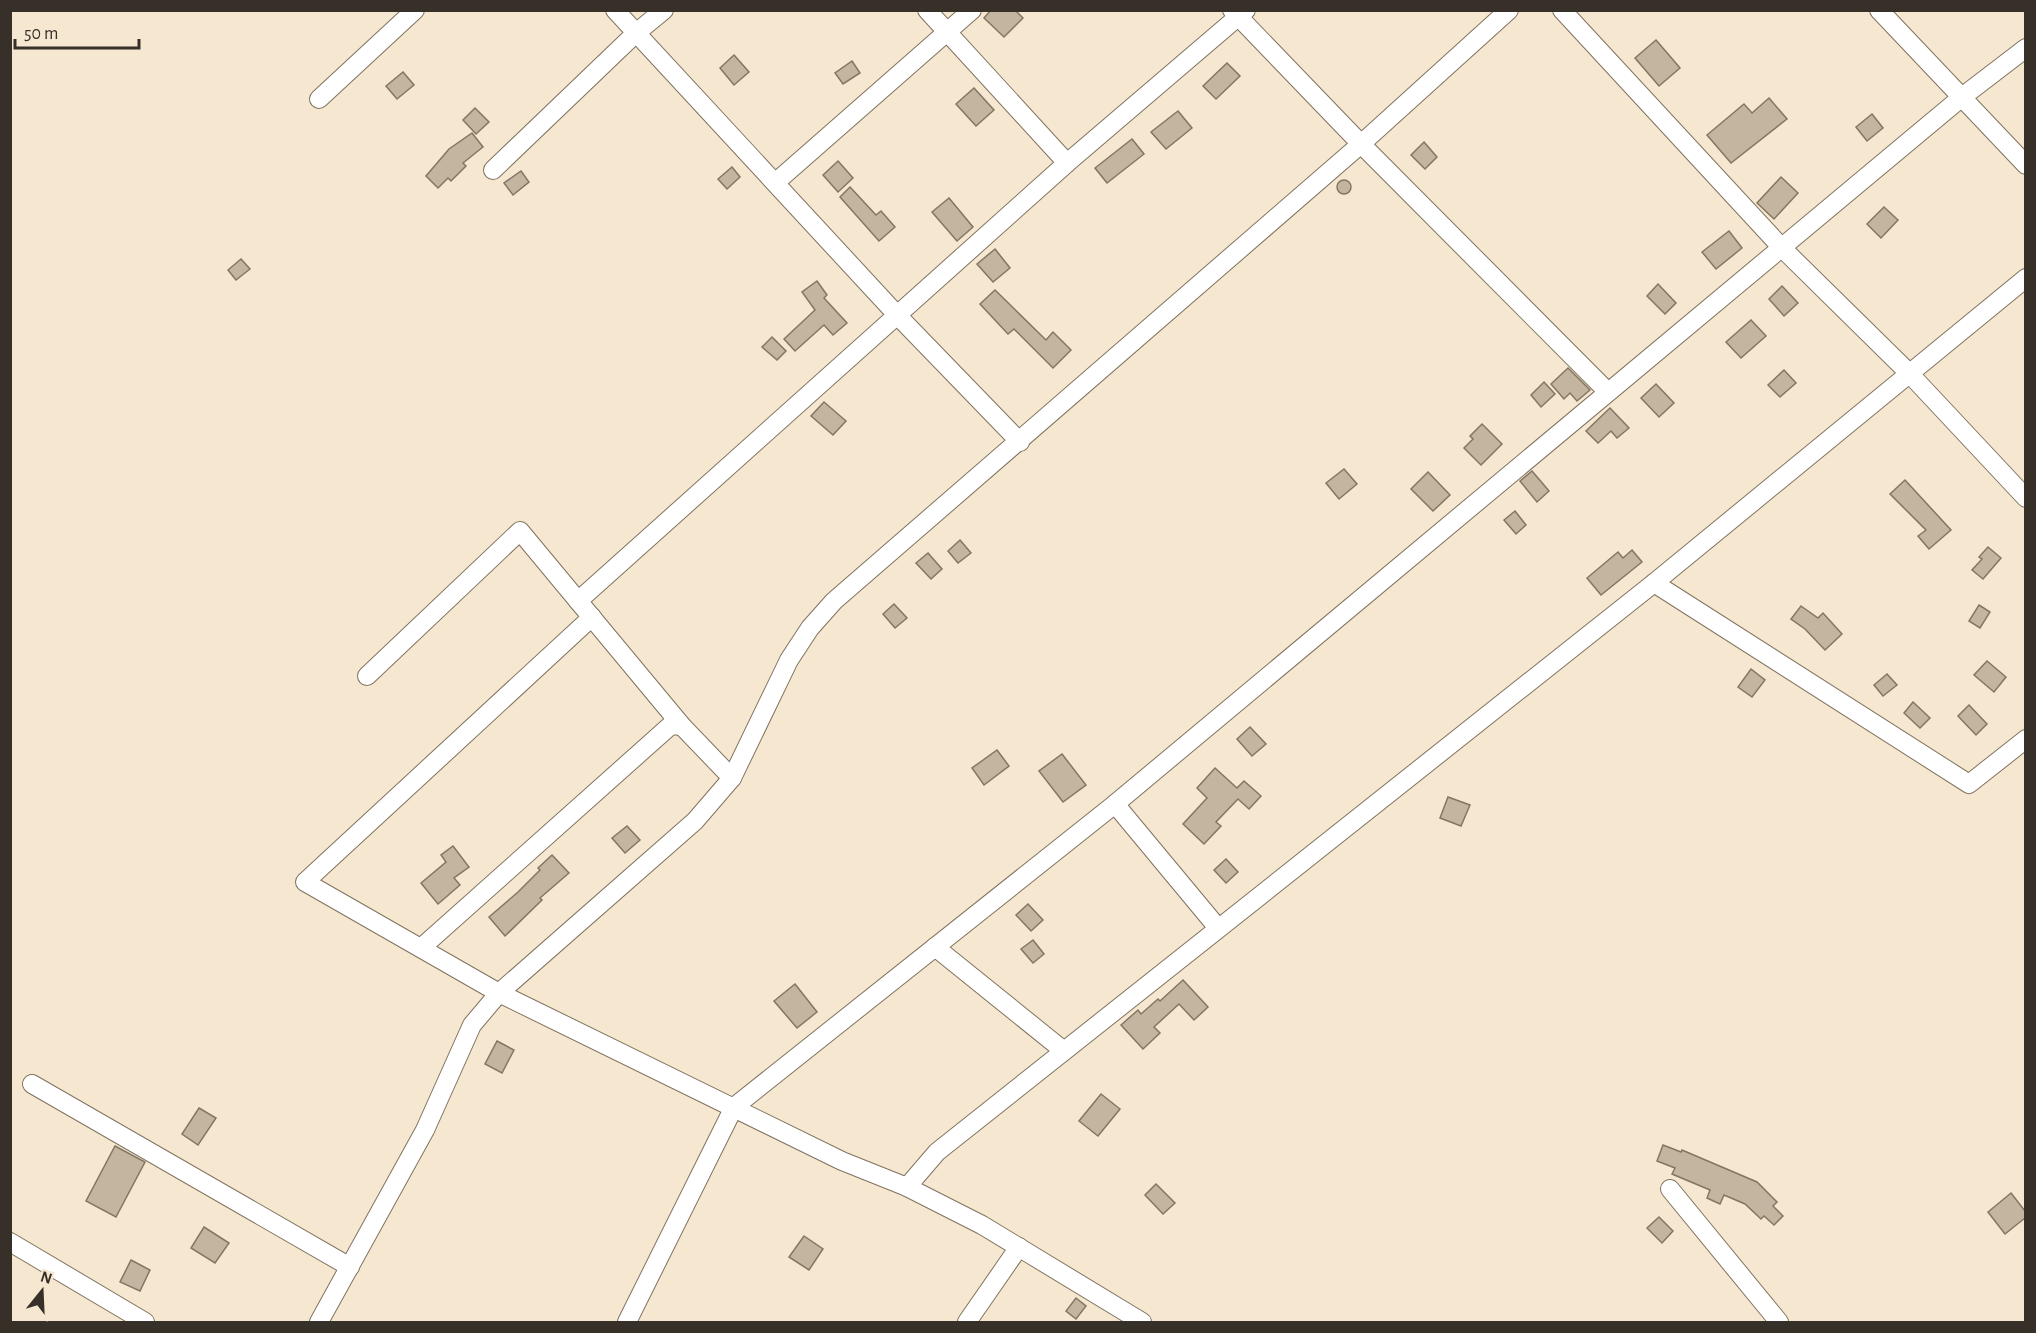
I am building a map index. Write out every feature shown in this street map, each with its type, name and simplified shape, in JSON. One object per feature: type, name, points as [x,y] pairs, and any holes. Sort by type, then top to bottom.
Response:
[{"type":"street","points":[[319,99],[415,10]]},
{"type":"street","points":[[615,10],[898,316],[1020,442]]},
{"type":"street","points":[[494,170],[636,33],[664,10]]},
{"type":"street","points":[[927,10],[1066,163]]},
{"type":"street","points":[[776,182],[972,10]]},
{"type":"street","points":[[319,1323],[425,1130],[472,1025],[499,993],[695,821],[732,778],[789,660],[810,628],[834,601],[1362,144],[1509,10]]},
{"type":"street","points":[[1562,10],[1782,248],[1908,372],[2025,498]]},
{"type":"street","points":[[1879,10],[2025,165]]},
{"type":"street","points":[[578,601],[1066,163],[1239,13],[1362,144],[1608,392]]},
{"type":"street","points":[[627,1323],[734,1107],[1115,804],[1962,97],[2025,48]]},
{"type":"street","points":[[907,1187],[937,1152],[1654,583],[2025,278]]},
{"type":"street","points":[[367,676],[520,531],[682,726],[732,778]]},
{"type":"street","points":[[1654,583],[1969,784],[2025,739]]},
{"type":"street","points":[[592,617],[305,882],[499,993],[842,1161],[907,1187],[982,1225],[1142,1323]]},
{"type":"street","points":[[421,948],[671,725],[682,726]]},
{"type":"street","points":[[1115,804],[1218,928]]},
{"type":"street","points":[[935,947],[1064,1051]]},
{"type":"street","points":[[32,1083],[350,1267]]},
{"type":"street","points":[[1670,1189],[1779,1323]]},
{"type":"street","points":[[10,1242],[145,1323]]},
{"type":"street","points":[[967,1323],[1019,1247]]},
{"type":"building","points":[[991,10],[1015,10],[1023,18],[1004,37],[984,18]]},
{"type":"building","points":[[1656,40],[1680,68],[1659,86],[1635,58]]},
{"type":"building","points":[[734,55],[749,72],[734,85],[720,68]]},
{"type":"building","points":[[852,61],[860,73],[843,84],[835,73]]},
{"type":"building","points":[[1227,63],[1240,76],[1216,99],[1203,86]]},
{"type":"building","points":[[403,72],[414,85],[397,99],[386,86]]},
{"type":"building","points":[[974,88],[994,110],[976,126],[956,104]]},
{"type":"building","points":[[1769,98],[1787,119],[1731,163],[1707,135],[1744,104],[1752,113]]},
{"type":"building","points":[[475,108],[489,122],[476,134],[463,120]]},
{"type":"building","points":[[1178,111],[1192,128],[1166,149],[1151,132]]},
{"type":"building","points":[[1872,114],[1883,128],[1867,141],[1856,127]]},
{"type":"building","points":[[472,133],[483,147],[463,163],[466,166],[451,181],[448,178],[438,188],[426,176],[449,149]]},
{"type":"building","points":[[1132,139],[1144,154],[1107,183],[1095,168]]},
{"type":"building","points":[[1424,142],[1437,157],[1425,169],[1411,155]]},
{"type":"building","points":[[838,161],[853,178],[838,192],[823,175]]},
{"type":"building","points":[[732,167],[740,177],[727,189],[718,179]]},
{"type":"building","points":[[521,171],[529,182],[513,195],[504,183]]},
{"type":"building","points":[[1781,177],[1798,193],[1774,219],[1757,203]]},
{"type":"building","points":[[1341,180],[1347,180],[1351,187],[1347,194],[1341,194],[1337,190],[1337,184]]},
{"type":"building","points":[[850,187],[876,215],[881,211],[895,227],[879,241],[840,197]]},
{"type":"building","points":[[949,198],[973,227],[957,241],[932,212]]},
{"type":"building","points":[[1884,207],[1898,220],[1881,238],[1867,224]]},
{"type":"building","points":[[1729,231],[1742,248],[1716,269],[1702,252]]},
{"type":"building","points":[[995,249],[1010,268],[993,282],[977,264]]},
{"type":"building","points":[[241,259],[250,269],[236,280],[228,270]]},
{"type":"building","points":[[817,281],[827,295],[824,298],[847,323],[833,335],[824,325],[795,351],[784,339],[815,310],[802,292]]},
{"type":"building","points":[[1658,284],[1676,303],[1665,314],[1647,296]]},
{"type":"building","points":[[1782,286],[1798,303],[1784,316],[1769,299]]},
{"type":"building","points":[[995,290],[1046,340],[1053,332],[1071,350],[1053,368],[1014,329],[1008,334],[980,304]]},
{"type":"building","points":[[1751,320],[1766,336],[1741,358],[1726,342]]},
{"type":"building","points":[[772,337],[786,351],[777,360],[762,347]]},
{"type":"building","points":[[1568,368],[1590,390],[1577,401],[1570,393],[1564,399],[1551,384]]},
{"type":"building","points":[[1784,370],[1796,383],[1780,397],[1768,385]]},
{"type":"building","points":[[1544,382],[1555,394],[1541,407],[1531,395]]},
{"type":"building","points":[[1656,384],[1674,403],[1659,417],[1641,398]]},
{"type":"building","points":[[824,402],[846,421],[833,435],[811,416]]},
{"type":"building","points":[[1610,408],[1629,428],[1617,438],[1611,431],[1598,443],[1586,431]]},
{"type":"building","points":[[1482,424],[1502,444],[1481,465],[1464,448],[1473,439],[1470,436]]},
{"type":"building","points":[[1344,469],[1357,484],[1339,499],[1326,483]]},
{"type":"building","points":[[1532,471],[1549,491],[1537,502],[1520,481]]},
{"type":"building","points":[[1428,472],[1450,495],[1433,511],[1411,489]]},
{"type":"building","points":[[1905,480],[1951,530],[1929,549],[1918,536],[1926,530],[1890,494]]},
{"type":"building","points":[[1515,511],[1526,525],[1516,534],[1504,520]]},
{"type":"building","points":[[960,540],[971,553],[958,563],[948,551]]},
{"type":"building","points":[[1988,547],[2001,558],[1983,579],[1972,570],[1982,559],[1979,557]]},
{"type":"building","points":[[1632,550],[1642,562],[1601,595],[1587,578],[1618,552],[1623,558]]},
{"type":"building","points":[[928,553],[942,569],[931,579],[916,563]]},
{"type":"building","points":[[894,604],[907,618],[895,628],[883,614]]},
{"type":"building","points":[[1979,605],[1990,612],[1980,628],[1969,621]]},
{"type":"building","points":[[1801,606],[1818,618],[1823,613],[1842,634],[1825,650],[1805,629],[1791,619]]},
{"type":"building","points":[[1987,661],[2006,677],[1994,692],[1974,675]]},
{"type":"building","points":[[1751,669],[1765,680],[1752,697],[1738,687]]},
{"type":"building","points":[[1887,674],[1897,685],[1883,696],[1874,685]]},
{"type":"building","points":[[1913,702],[1930,718],[1920,728],[1904,713]]},
{"type":"building","points":[[1969,705],[1987,724],[1976,735],[1958,716]]},
{"type":"building","points":[[1250,727],[1266,744],[1252,756],[1237,739]]},
{"type":"building","points":[[997,750],[1009,766],[984,785],[972,768]]},
{"type":"building","points":[[1062,754],[1086,785],[1063,802],[1039,771]]},
{"type":"building","points":[[1215,768],[1237,788],[1244,781],[1261,796],[1249,809],[1238,799],[1216,822],[1221,826],[1204,844],[1183,824],[1207,798],[1197,788]]},
{"type":"building","points":[[1448,797],[1470,805],[1461,826],[1440,818]]},
{"type":"building","points":[[627,826],[640,840],[625,853],[612,838]]},
{"type":"building","points":[[453,846],[469,867],[454,878],[460,885],[438,904],[421,883],[446,862],[441,855]]},
{"type":"building","points":[[552,855],[569,873],[540,898],[542,900],[505,936],[489,917],[518,892]]},
{"type":"building","points":[[1226,859],[1238,872],[1226,883],[1214,870]]},
{"type":"building","points":[[1028,904],[1043,920],[1031,931],[1016,915]]},
{"type":"building","points":[[1033,940],[1044,954],[1033,963],[1021,949]]},
{"type":"building","points":[[1183,980],[1208,1007],[1194,1020],[1179,1004],[1154,1027],[1160,1033],[1143,1049],[1121,1025],[1138,1010],[1141,1014],[1158,999],[1160,1001]]},
{"type":"building","points":[[795,984],[817,1012],[797,1028],[774,1001]]},
{"type":"building","points":[[497,1041],[514,1050],[502,1073],[485,1064]]},
{"type":"building","points":[[1101,1094],[1120,1109],[1098,1136],[1079,1121]]},
{"type":"building","points":[[199,1108],[216,1118],[198,1145],[182,1134]]},
{"type":"building","points":[[1663,1145],[1681,1152],[1682,1150],[1757,1182],[1777,1202],[1773,1206],[1783,1216],[1774,1225],[1764,1216],[1761,1219],[1745,1204],[1724,1195],[1720,1204],[1707,1198],[1710,1190],[1672,1174],[1675,1168],[1657,1161]]},
{"type":"building","points":[[115,1146],[145,1162],[116,1217],[86,1201]]},
{"type":"building","points":[[1156,1184],[1175,1203],[1163,1214],[1145,1195]]},
{"type":"building","points":[[2011,1193],[2025,1211],[2025,1218],[2005,1234],[1988,1212]]},
{"type":"building","points":[[1659,1217],[1673,1231],[1662,1243],[1647,1228]]},
{"type":"building","points":[[204,1227],[229,1243],[215,1263],[191,1248]]},
{"type":"building","points":[[804,1236],[823,1249],[809,1270],[789,1257]]},
{"type":"building","points":[[131,1260],[150,1270],[140,1291],[120,1282]]},
{"type":"building","points":[[1076,1298],[1086,1306],[1076,1319],[1066,1311]]}]
